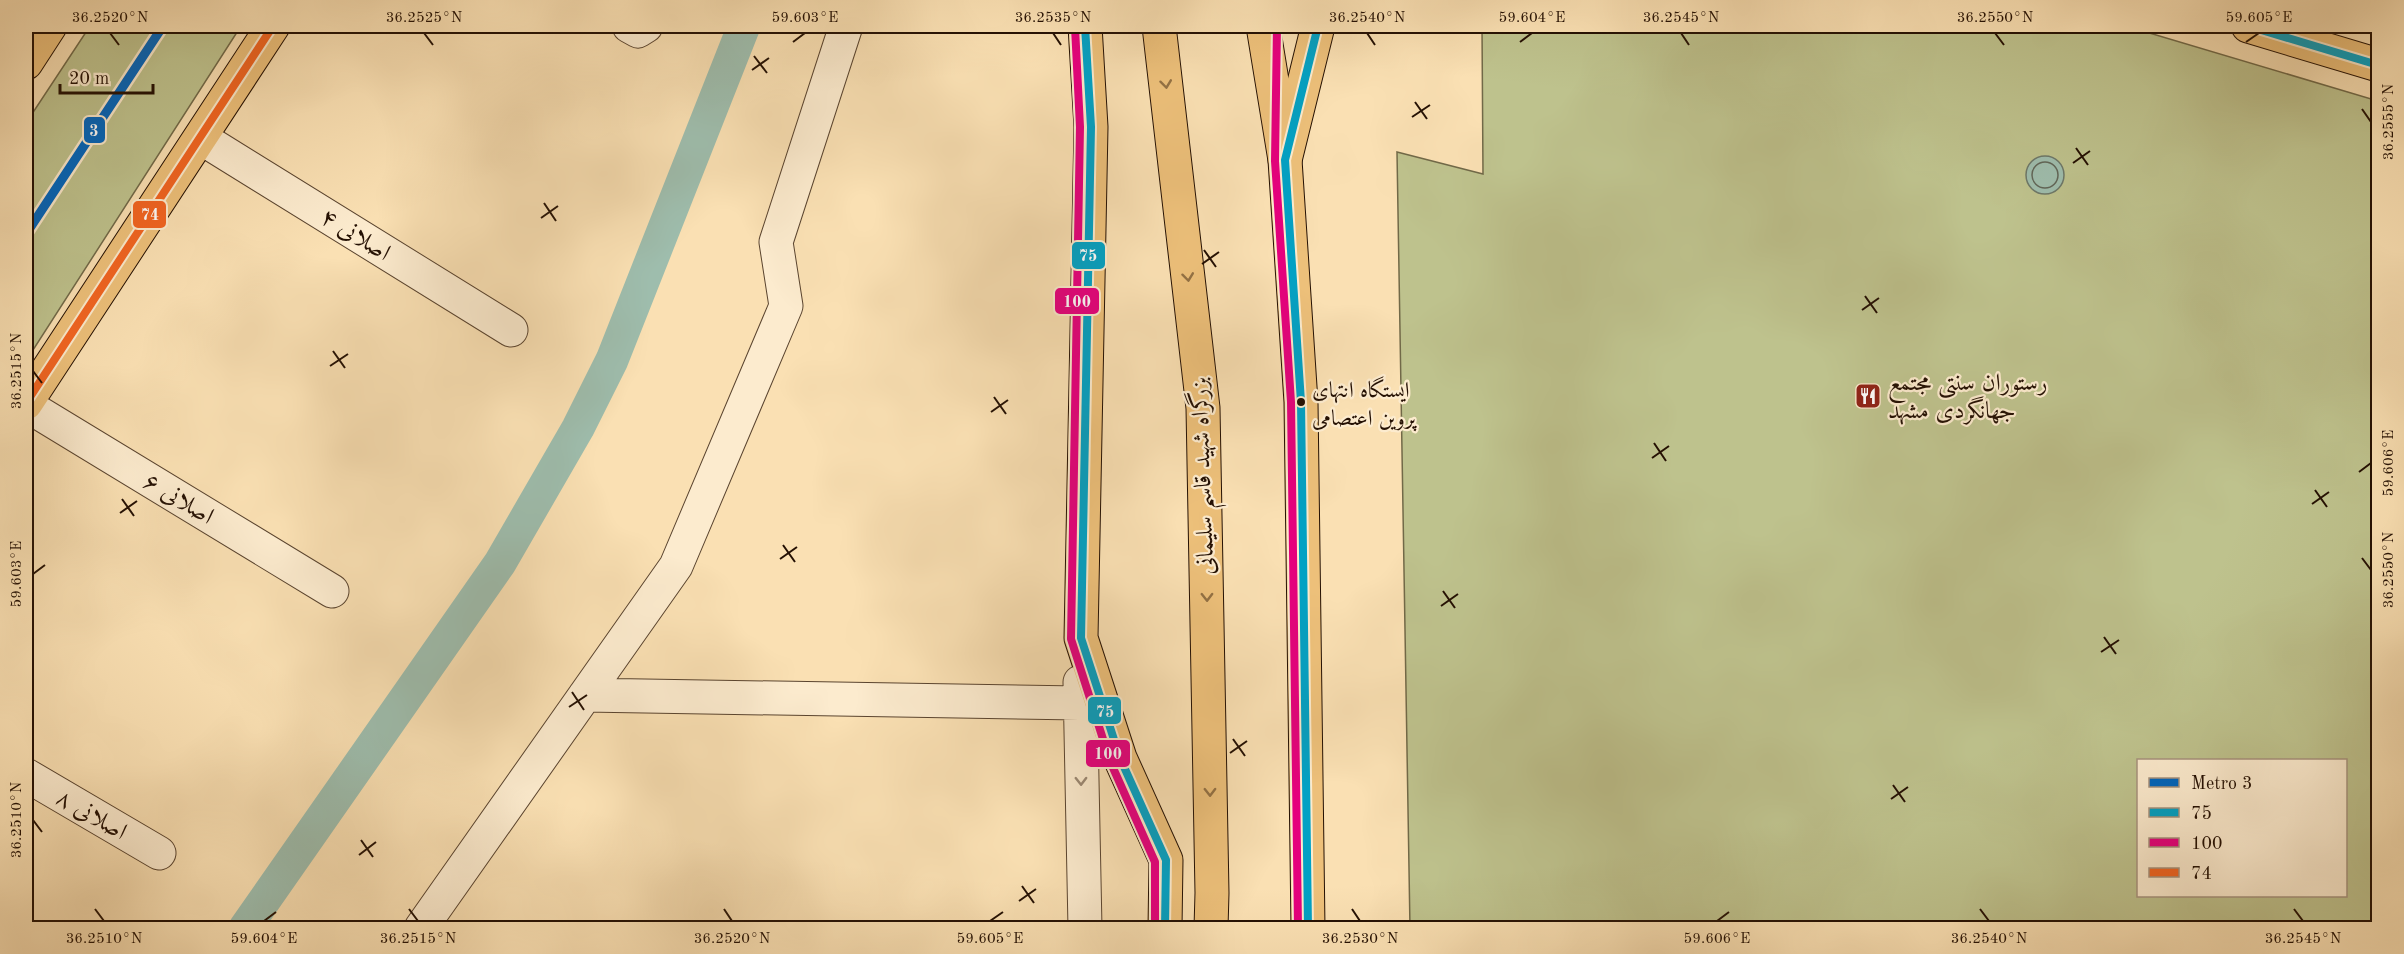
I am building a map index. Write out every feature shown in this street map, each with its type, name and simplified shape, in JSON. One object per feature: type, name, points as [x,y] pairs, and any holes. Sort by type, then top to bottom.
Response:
[{"type":"main road","points":[[26,63],[50,26]]},
{"type":"main road","points":[[26,404],[273,26]]},
{"type":"main road","points":[[1085,26],[1091,127],[1081,638],[1120,758],[1166,860],[1165,928]]},
{"type":"main road","name":"بزرگراه شهید قاسم سلیمانی","points":[[1159,26],[1203,408],[1211,928]]},
{"type":"main road","points":[[1263,26],[1285,160]]},
{"type":"main road","points":[[1287,26],[1285,160],[1301,402],[1308,928]]},
{"type":"main road","points":[[1285,160],[1318,26]]},
{"type":"main road","points":[[2267,28],[2379,65]]},
{"type":"street","points":[[421,928],[676,566],[786,306],[776,242],[846,26]]},
{"type":"street","name":"اصلانی ۴","points":[[201,138],[510,330]]},
{"type":"street","name":"اصلانی ۶","points":[[26,404],[332,591]]},
{"type":"street","points":[[1081,638],[1080,703],[1085,928]]},
{"type":"street","points":[[585,695],[1080,703]]},
{"type":"street","name":"اصلانی ۸","points":[[26,775],[159,853]]},
{"type":"green space","points":[[90,26],[241,26],[26,361],[26,123]]},
{"type":"green space","points":[[1482,26],[2126,26],[2378,101],[2378,928],[1410,928],[1397,152],[1483,174]]},
{"type":"water","points":[[2045,156],[2059,161],[2064,175],[2059,189],[2045,194],[2031,189],[2026,175],[2031,161]]},
{"type":"waterway","points":[[245,928],[500,563],[578,428],[612,360],[744,26]]},
{"type":"metro line","name":"3","points":[[26,234],[163,26]]},
{"type":"transit line","name":"74","points":[[26,403],[273,26]]},
{"type":"transit line","name":"75","points":[[1085,26],[1091,127],[1081,638],[1120,758],[1166,860],[1165,928]]},
{"type":"transit line","name":"100","points":[[1277,26],[1275,161],[1291,402],[1298,928]]},
{"type":"transit line","name":"75","points":[[1308,928],[1301,402],[1285,160],[1318,26]]},
{"type":"transit line","name":"75","points":[[2248,26],[2378,65]]},
{"type":"transit line","name":"100","points":[[1075,27],[1080,127],[1071,639],[1110,761],[1155,862],[1155,928]]},
{"type":"place","name":"رستوران سنتی مجتمع جهانگردی مشهد","points":[[1868,396]]},
{"type":"place","name":"ایستگاه انتهای پروین اعتصامی","points":[[1301,402]]}]
